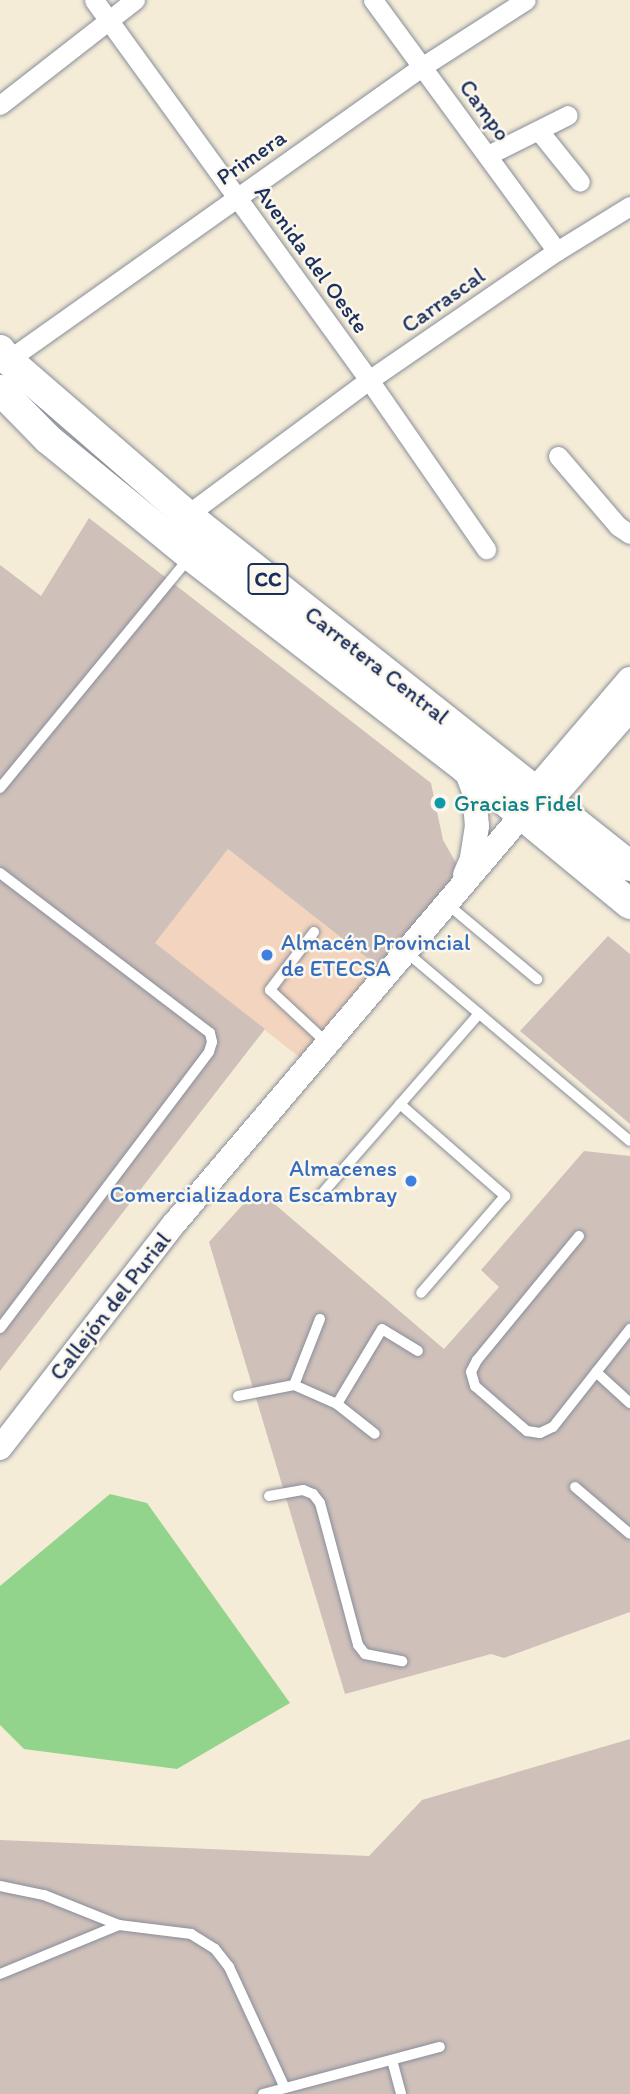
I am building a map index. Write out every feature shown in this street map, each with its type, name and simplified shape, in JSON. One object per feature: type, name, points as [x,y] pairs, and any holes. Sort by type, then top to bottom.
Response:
[{"type":"main road","name":"Carretera Central","points":[[4,355],[187,515],[536,802],[630,866]]},
{"type":"main road","name":"Carretera Central","points":[[0,390],[48,439],[191,556],[465,768],[536,802],[630,904]]},
{"type":"main road","points":[[536,802],[630,680]]},
{"type":"main road","points":[[536,802],[630,708]]},
{"type":"street","name":"Avenida del Oeste","points":[[94,0],[369,380],[486,549]]},
{"type":"street","points":[[0,105],[135,0]]},
{"type":"street","name":"Campo","points":[[373,0],[556,251]]},
{"type":"street","name":"Primera","points":[[4,355],[423,66],[526,0]]},
{"type":"street","points":[[488,155],[568,115]]},
{"type":"street","points":[[539,131],[580,182]]},
{"type":"street","name":"Carrascal","points":[[187,515],[369,380],[556,251],[630,206]]},
{"type":"street","points":[[558,456],[618,526],[630,534]]},
{"type":"street","points":[[453,894],[472,859],[477,826],[474,792],[465,768]]},
{"type":"street","name":"Callejón del Purial","points":[[0,1448],[173,1225],[404,951],[536,802]]},
{"type":"lane","points":[[0,788],[191,556]]},
{"type":"lane","points":[[0,873],[210,1033],[212,1042],[209,1052],[0,1328]]},
{"type":"lane","points":[[453,894],[537,979]]},
{"type":"lane","points":[[314,932],[270,990],[326,1043]]},
{"type":"lane","points":[[404,951],[630,1141]]},
{"type":"lane","points":[[320,1196],[479,1014]]},
{"type":"lane","points":[[400,1104],[505,1196],[421,1293]]},
{"type":"lane","points":[[579,1236],[477,1360],[471,1372],[475,1386],[527,1431],[540,1433],[553,1427],[630,1329]]},
{"type":"lane","points":[[294,1385],[320,1319]]},
{"type":"lane","points":[[337,1405],[382,1329],[418,1351]]},
{"type":"lane","points":[[596,1372],[630,1403]]},
{"type":"lane","points":[[238,1396],[294,1385],[337,1405],[375,1434]]},
{"type":"lane","points":[[575,1487],[630,1534]]},
{"type":"lane","points":[[269,1496],[303,1490],[313,1494],[320,1503],[358,1645],[365,1654],[402,1661]]},
{"type":"lane","points":[[0,1886],[44,1895],[119,1925],[191,1934],[215,1949],[229,1967],[285,2088]]},
{"type":"lane","points":[[0,1974],[119,1925]]},
{"type":"lane","points":[[263,2094],[440,2047]]},
{"type":"lane","points":[[392,2060],[401,2094]]},
{"type":"shaded area","points":[[89,518],[431,783],[443,840],[456,863],[454,879],[380,968],[228,849],[155,943],[265,1029],[0,1371],[0,565],[41,596]]},
{"type":"shaded area","name":"Almacén Provincial de ETECSA","points":[[228,849],[380,968],[306,1062],[154,944]]},
{"type":"shaded area","points":[[608,936],[630,954],[630,1124],[520,1031]]},
{"type":"shaded area","points":[[584,1151],[630,1156],[630,1612],[504,1658],[491,1654],[345,1694],[209,1242],[257,1189],[444,1349],[499,1287],[481,1270]]},
{"type":"shaded area","points":[[630,1739],[630,2094],[0,2094],[0,1840],[369,1856],[422,1800]]},
{"type":"green space","points":[[110,1494],[147,1503],[290,1703],[177,1769],[24,1749],[0,1725],[0,1586]]},
{"type":"place","name":"Gracias Fidel","points":[[440,803]]},
{"type":"place","name":"Almacén Provincial de ETECSA","points":[[267,955]]},
{"type":"place","name":"Almacenes Comercializadora Escambray","points":[[411,1181]]}]
